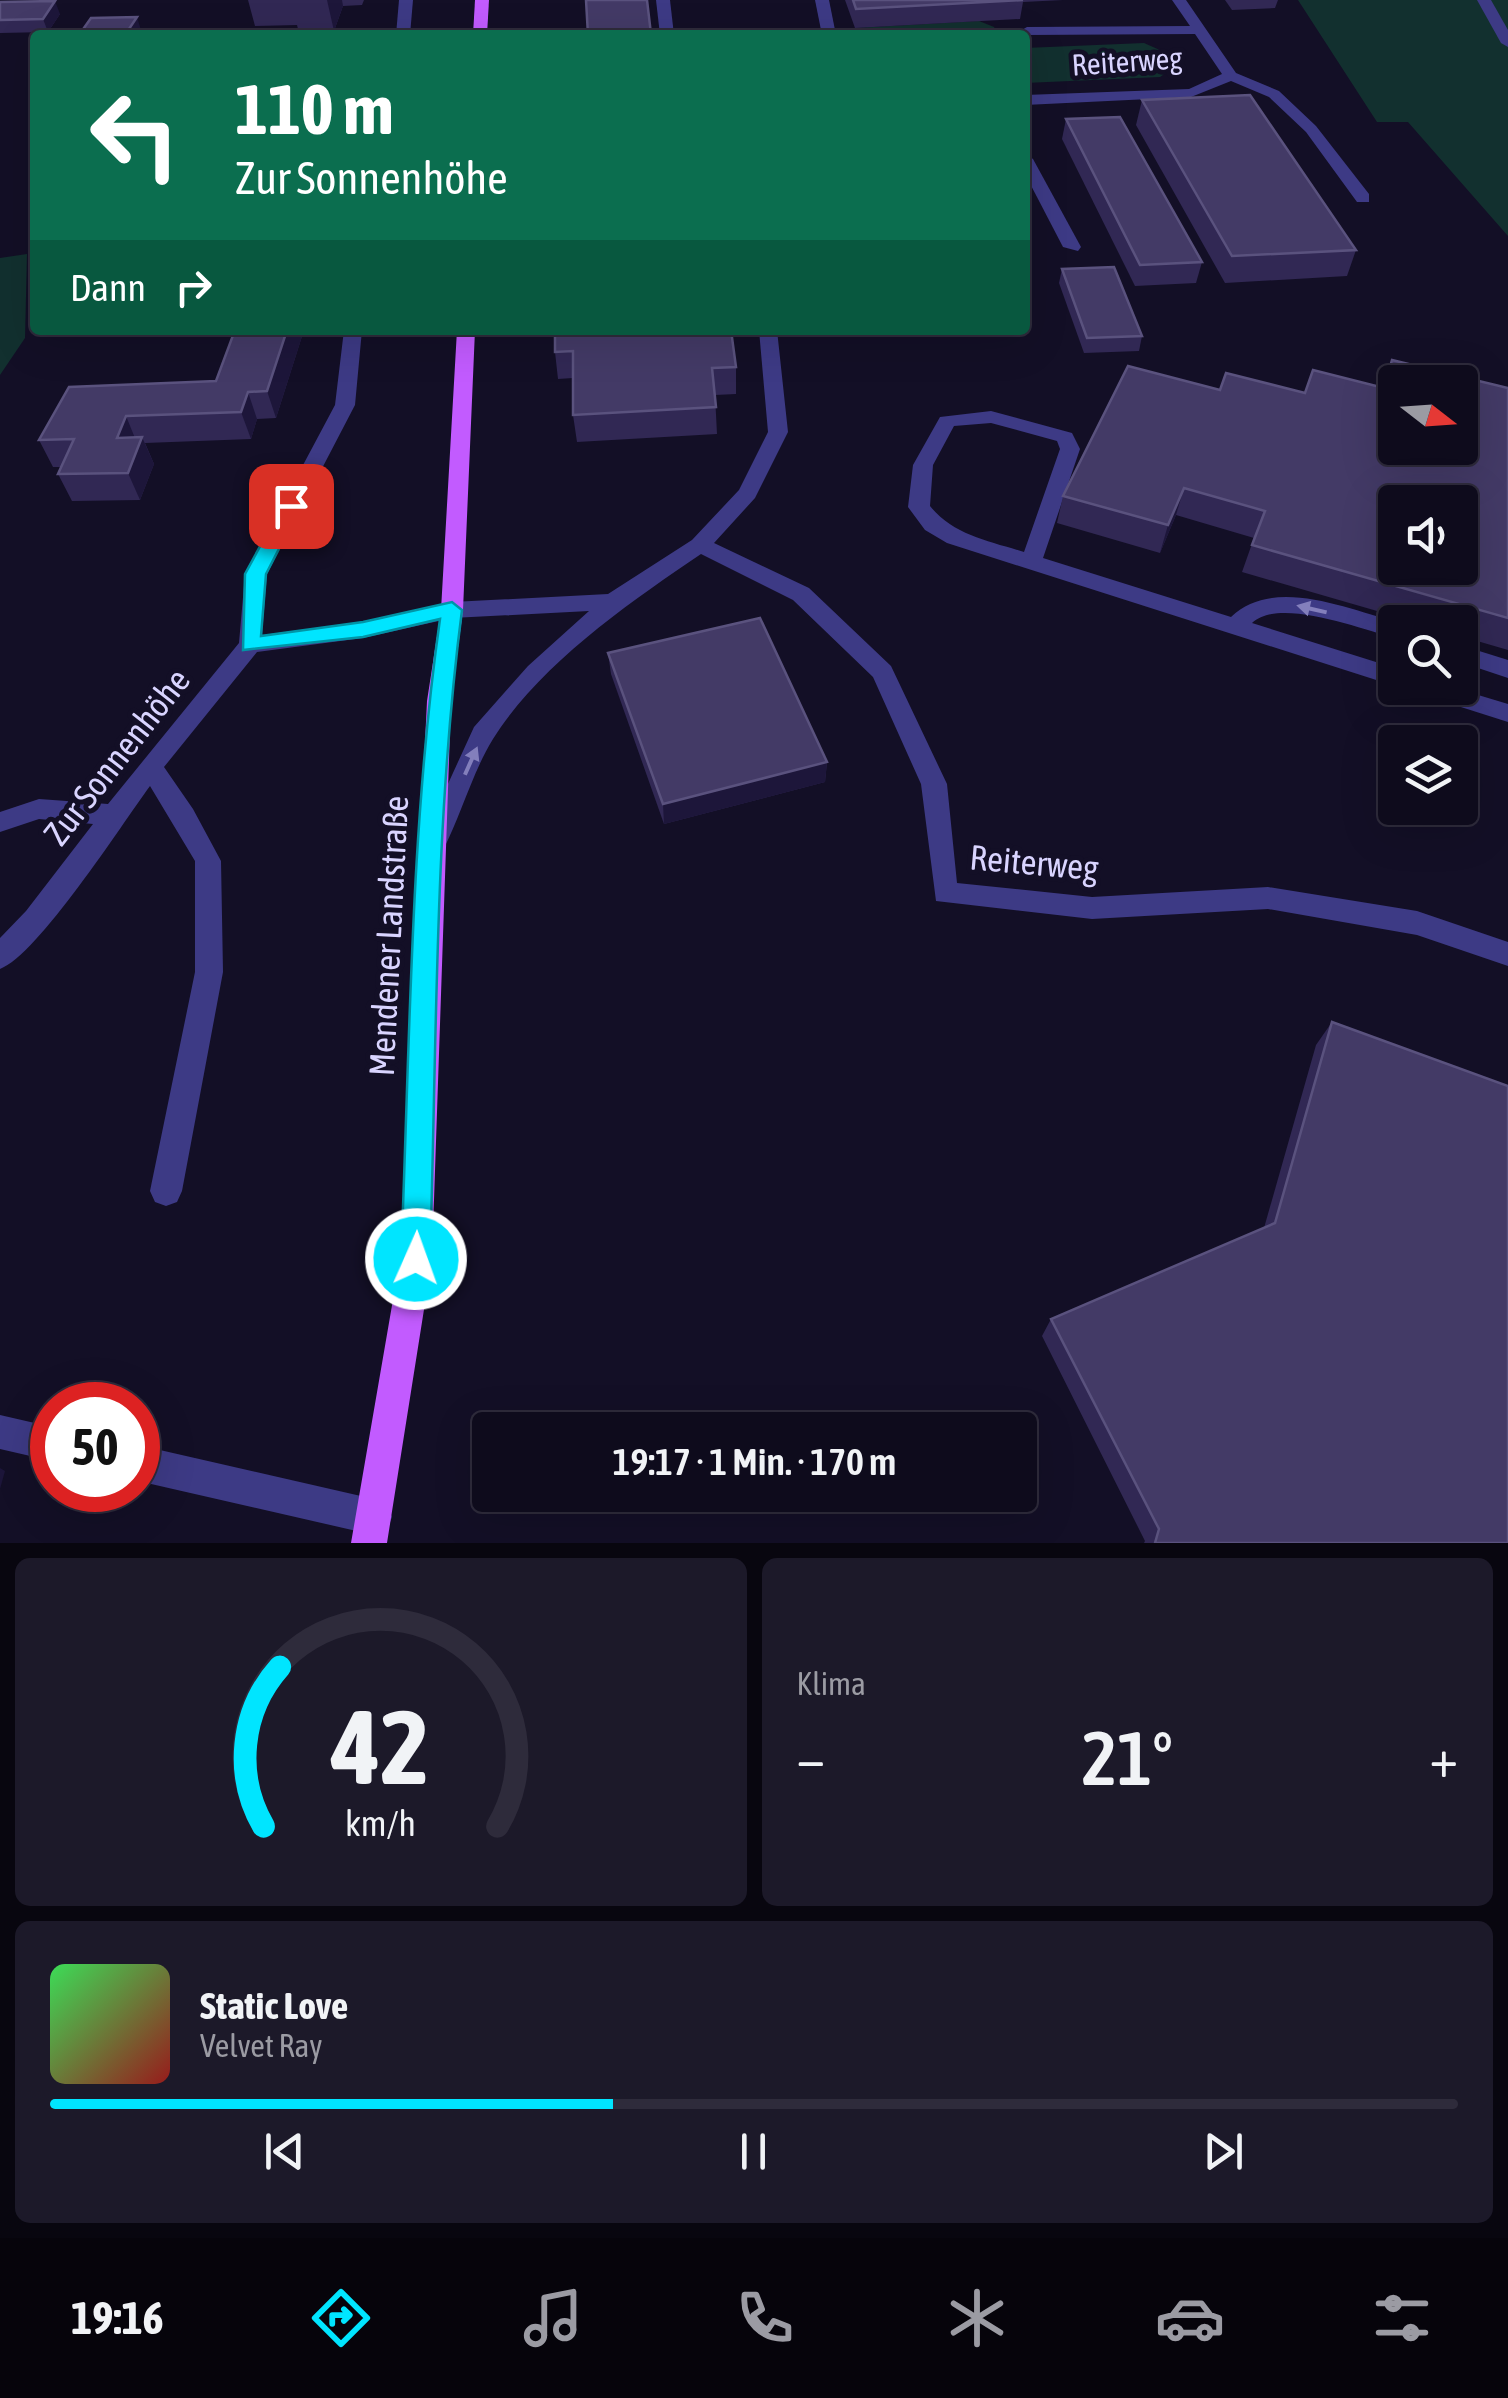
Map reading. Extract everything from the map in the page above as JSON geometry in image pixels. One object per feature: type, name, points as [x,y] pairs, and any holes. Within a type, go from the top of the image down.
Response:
[{"type":"main road","points":[[480,30],[482,0]]},
{"type":"main road","name":"Mendener Landstraße","points":[[372,1530],[416,1259],[431,850],[439,702],[452,610],[466,335]]},
{"type":"street","points":[[403,30],[406,0]]},
{"type":"street","points":[[663,0],[666,30]]},
{"type":"street","points":[[822,0],[828,30]]},
{"type":"street","name":"Reiterweg","points":[[1179,0],[1231,76],[1274,94],[1311,129],[1364,198]]},
{"type":"street","points":[[1484,0],[1508,43]]},
{"type":"street","name":"Reiterweg","points":[[1030,32],[1200,30]]},
{"type":"street","name":"Reiterweg","points":[[1030,100],[1191,93],[1231,76]]},
{"type":"street","points":[[1030,168],[1072,246]]},
{"type":"street","points":[[352,335],[345,405],[256,574],[250,645],[363,630],[452,610],[613,602]]},
{"type":"street","points":[[431,850],[483,734],[536,672],[613,602],[700,545],[748,492],[778,432],[768,335]]},
{"type":"street","points":[[1031,562],[1070,449],[1065,437],[991,418],[947,421],[922,465],[919,507],[933,525],[955,538],[1378,672]]},
{"type":"street","name":"Reiterweg","points":[[700,545],[801,594],[883,672],[934,784],[945,893],[1092,908],[1268,898],[1417,924],[1508,951]]},
{"type":"street","points":[[1235,626],[1254,608],[1293,604],[1378,626]]},
{"type":"street","name":"Zur Sonnenhöhe","points":[[0,957],[36,919],[150,767],[250,645]]},
{"type":"street","points":[[1478,658],[1508,669]]},
{"type":"street","points":[[1478,704],[1508,713]]},
{"type":"street","points":[[150,767],[184,816],[208,861],[209,972],[166,1191]]},
{"type":"street","points":[[0,822],[39,809],[114,815]]},
{"type":"street","points":[[0,1432],[30,1439]]},
{"type":"street","points":[[160,1469],[372,1530]]},
{"type":"green space","points":[[1298,0],[1508,0],[1508,236],[1408,122],[1377,122]]},
{"type":"green space","points":[[979,21],[996,30],[856,30]]},
{"type":"green space","points":[[1144,43],[1162,51],[1173,68],[1160,77],[1030,83],[1030,48]]},
{"type":"green space","points":[[27,254],[25,338],[0,375],[0,258]]},
{"type":"building","points":[[586,0],[647,0],[651,30],[588,30]]},
{"type":"building","points":[[853,0],[1023,0],[856,9]]},
{"type":"building","points":[[55,1],[43,19],[0,20],[0,2]]},
{"type":"building","points":[[137,17],[128,30],[83,30],[91,18]]},
{"type":"building","points":[[1250,95],[1356,250],[1232,256],[1142,100]]},
{"type":"building","points":[[1120,117],[1202,262],[1140,265],[1066,119]]},
{"type":"building","points":[[1114,267],[1142,336],[1087,338],[1062,269]]},
{"type":"building","points":[[233,335],[285,335],[267,391],[248,392],[241,412],[126,416],[117,438],[142,437],[128,473],[58,474],[74,439],[39,440],[69,387],[216,381]]},
{"type":"building","points":[[555,335],[732,335],[736,367],[712,368],[716,407],[573,415],[573,351],[555,352]]},
{"type":"building","points":[[1128,366],[1220,390],[1226,373],[1305,393],[1313,370],[1378,386],[1378,465],[1478,465],[1478,381],[1508,388],[1508,618],[1478,609],[1478,605],[1462,605],[1392,585],[1478,585],[1478,485],[1378,485],[1378,581],[1252,545],[1265,511],[1184,488],[1168,525],[1063,496]]},
{"type":"building","points":[[760,618],[827,762],[663,804],[608,653]]},
{"type":"building","points":[[1332,1022],[1508,1086],[1508,1543],[1155,1543],[1159,1529],[1051,1319],[1275,1223]]},
{"type":"route","points":[[291,506],[256,574],[250,645],[363,630],[452,610],[439,702],[416,1259]]}]
